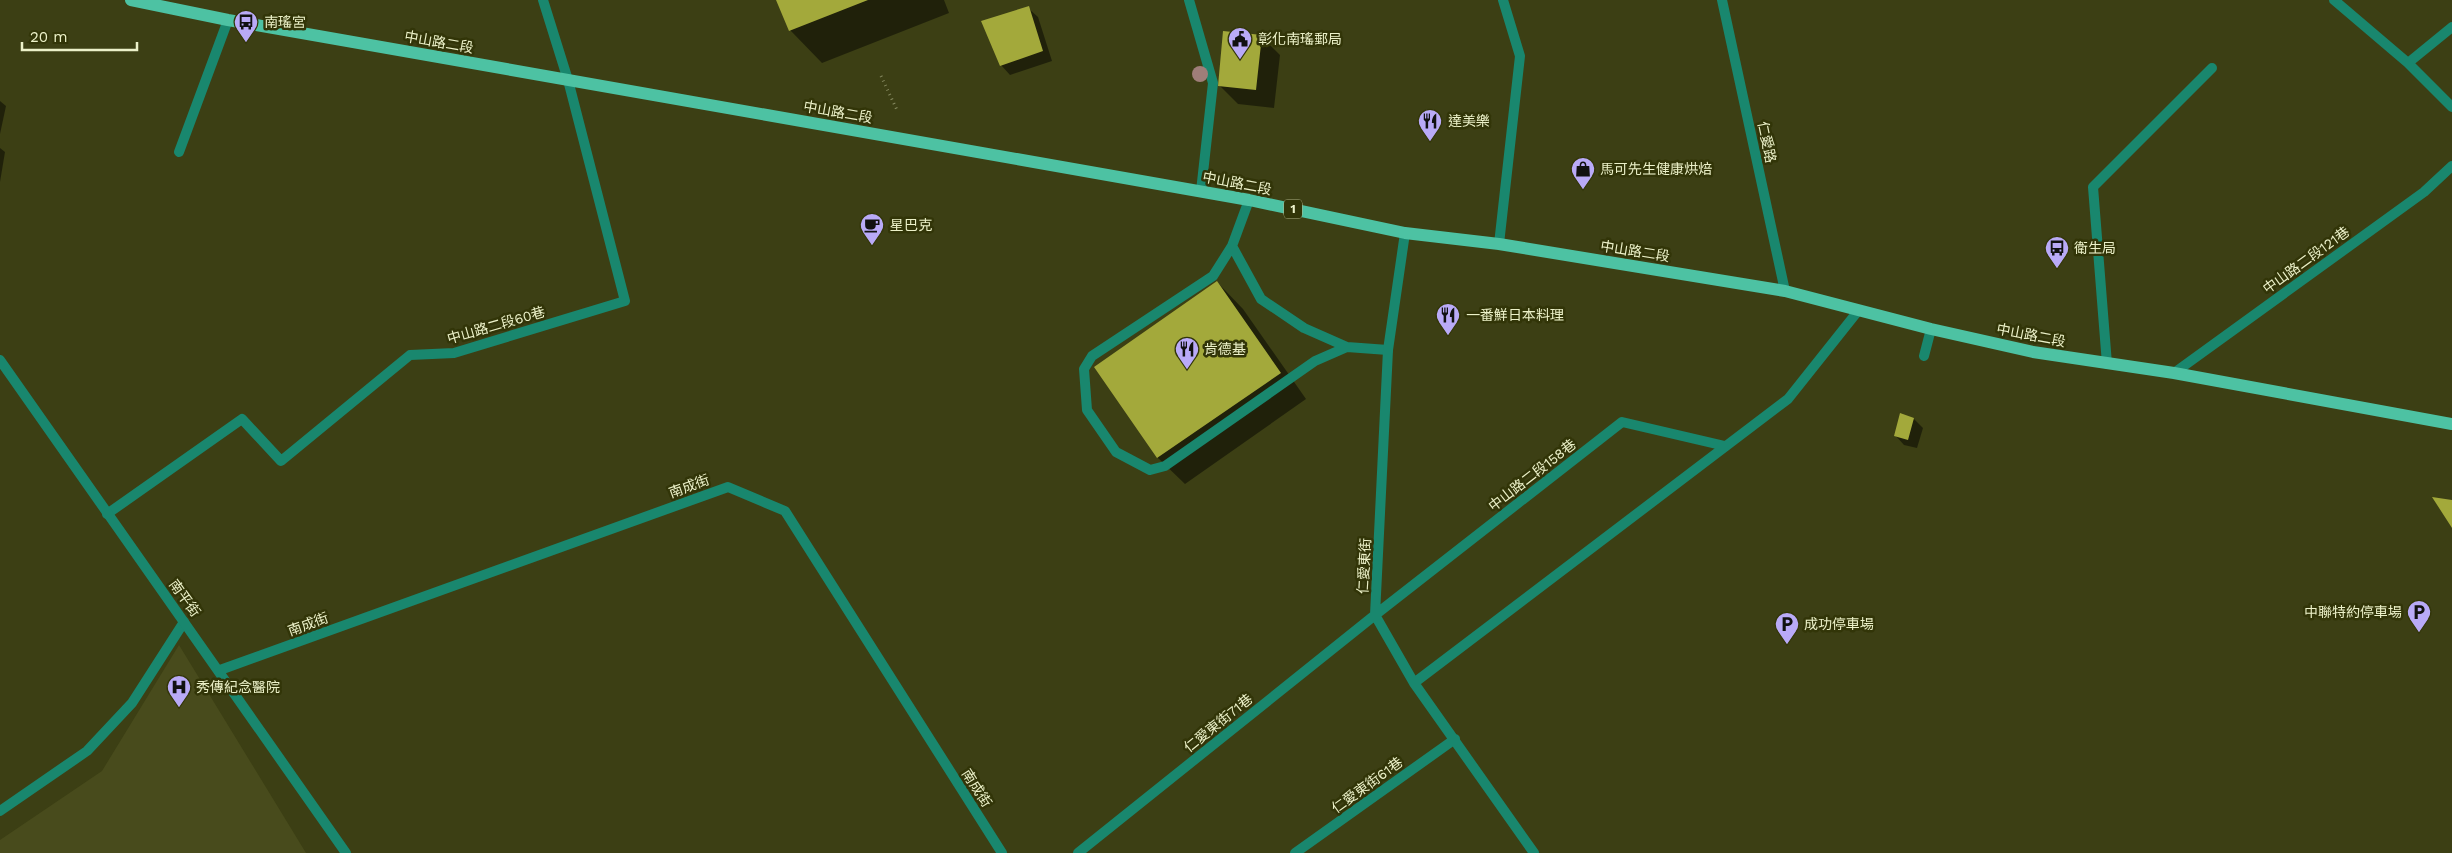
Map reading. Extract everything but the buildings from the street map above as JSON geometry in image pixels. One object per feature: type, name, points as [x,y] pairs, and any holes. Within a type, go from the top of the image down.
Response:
[{"type":"main road","name":"中山路二段","points":[[131,0],[228,20],[1202,191],[1405,233],[1499,244],[1785,291],[1931,330],[2033,352],[2174,374],[2452,424]]},
{"type":"street","points":[[543,0],[568,80]]},
{"type":"street","points":[[1190,0],[1213,83],[1202,191]]},
{"type":"street","points":[[1499,244],[1520,56],[1503,0]]},
{"type":"street","name":"仁愛路","points":[[1722,0],[1785,291]]},
{"type":"street","points":[[2334,0],[2408,63],[2452,107]]},
{"type":"street","points":[[179,152],[228,20]]},
{"type":"street","points":[[2408,63],[2452,27]]},
{"type":"street","points":[[2107,364],[2093,187],[2212,68]]},
{"type":"street","name":"中山路二段60巷","points":[[106,514],[242,419],[281,461],[410,355],[454,353],[625,302],[568,80]]},
{"type":"street","name":"中山路二段121巷","points":[[2174,374],[2424,192],[2452,166]]},
{"type":"street","points":[[1249,200],[1232,246],[1213,276],[1092,356],[1084,369],[1087,410],[1116,452],[1150,470],[1166,466],[1315,361],[1347,347]]},
{"type":"street","name":"仁愛東街","points":[[1375,615],[1388,350],[1405,233]]},
{"type":"street","points":[[1232,246],[1261,299],[1304,328],[1347,347],[1388,350]]},
{"type":"street","points":[[1414,683],[1788,398],[1858,311]]},
{"type":"street","points":[[1924,356],[1931,330]]},
{"type":"street","name":"南平街","points":[[0,360],[106,514],[220,670],[346,853]]},
{"type":"street","name":"中山路二段158巷","points":[[1375,615],[1622,422],[1725,446]]},
{"type":"street","name":"南成街","points":[[220,670],[728,487],[785,511],[1002,853]]},
{"type":"street","points":[[1375,615],[1414,683],[1455,738],[1534,853]]},
{"type":"street","name":"仁愛東街71巷","points":[[1078,853],[1375,615]]},
{"type":"street","points":[[0,811],[87,751],[132,703],[184,622]]},
{"type":"street","name":"仁愛東街61巷","points":[[1295,853],[1455,738]]},
{"type":"shaded area","name":"秀傳紀念醫院","points":[[179,645],[306,853],[0,853],[0,840],[102,771]]},
{"type":"place","name":"南瑤宮","points":[[246,43]]},
{"type":"place","name":"彰化南瑤郵局","points":[[1240,60]]},
{"type":"place","name":"達美樂","points":[[1430,142]]},
{"type":"place","name":"馬可先生健康烘焙","points":[[1583,190]]},
{"type":"place","name":"星巴克","points":[[872,246]]},
{"type":"place","name":"衛生局","points":[[2057,269]]},
{"type":"place","name":"一番鮮日本料理","points":[[1448,336]]},
{"type":"place","name":"肯德基","points":[[1187,370]]},
{"type":"place","name":"中聯特約停車場","points":[[2419,633]]},
{"type":"place","name":"成功停車場","points":[[1787,645]]},
{"type":"place","name":"秀傳紀念醫院","points":[[179,708]]}]
